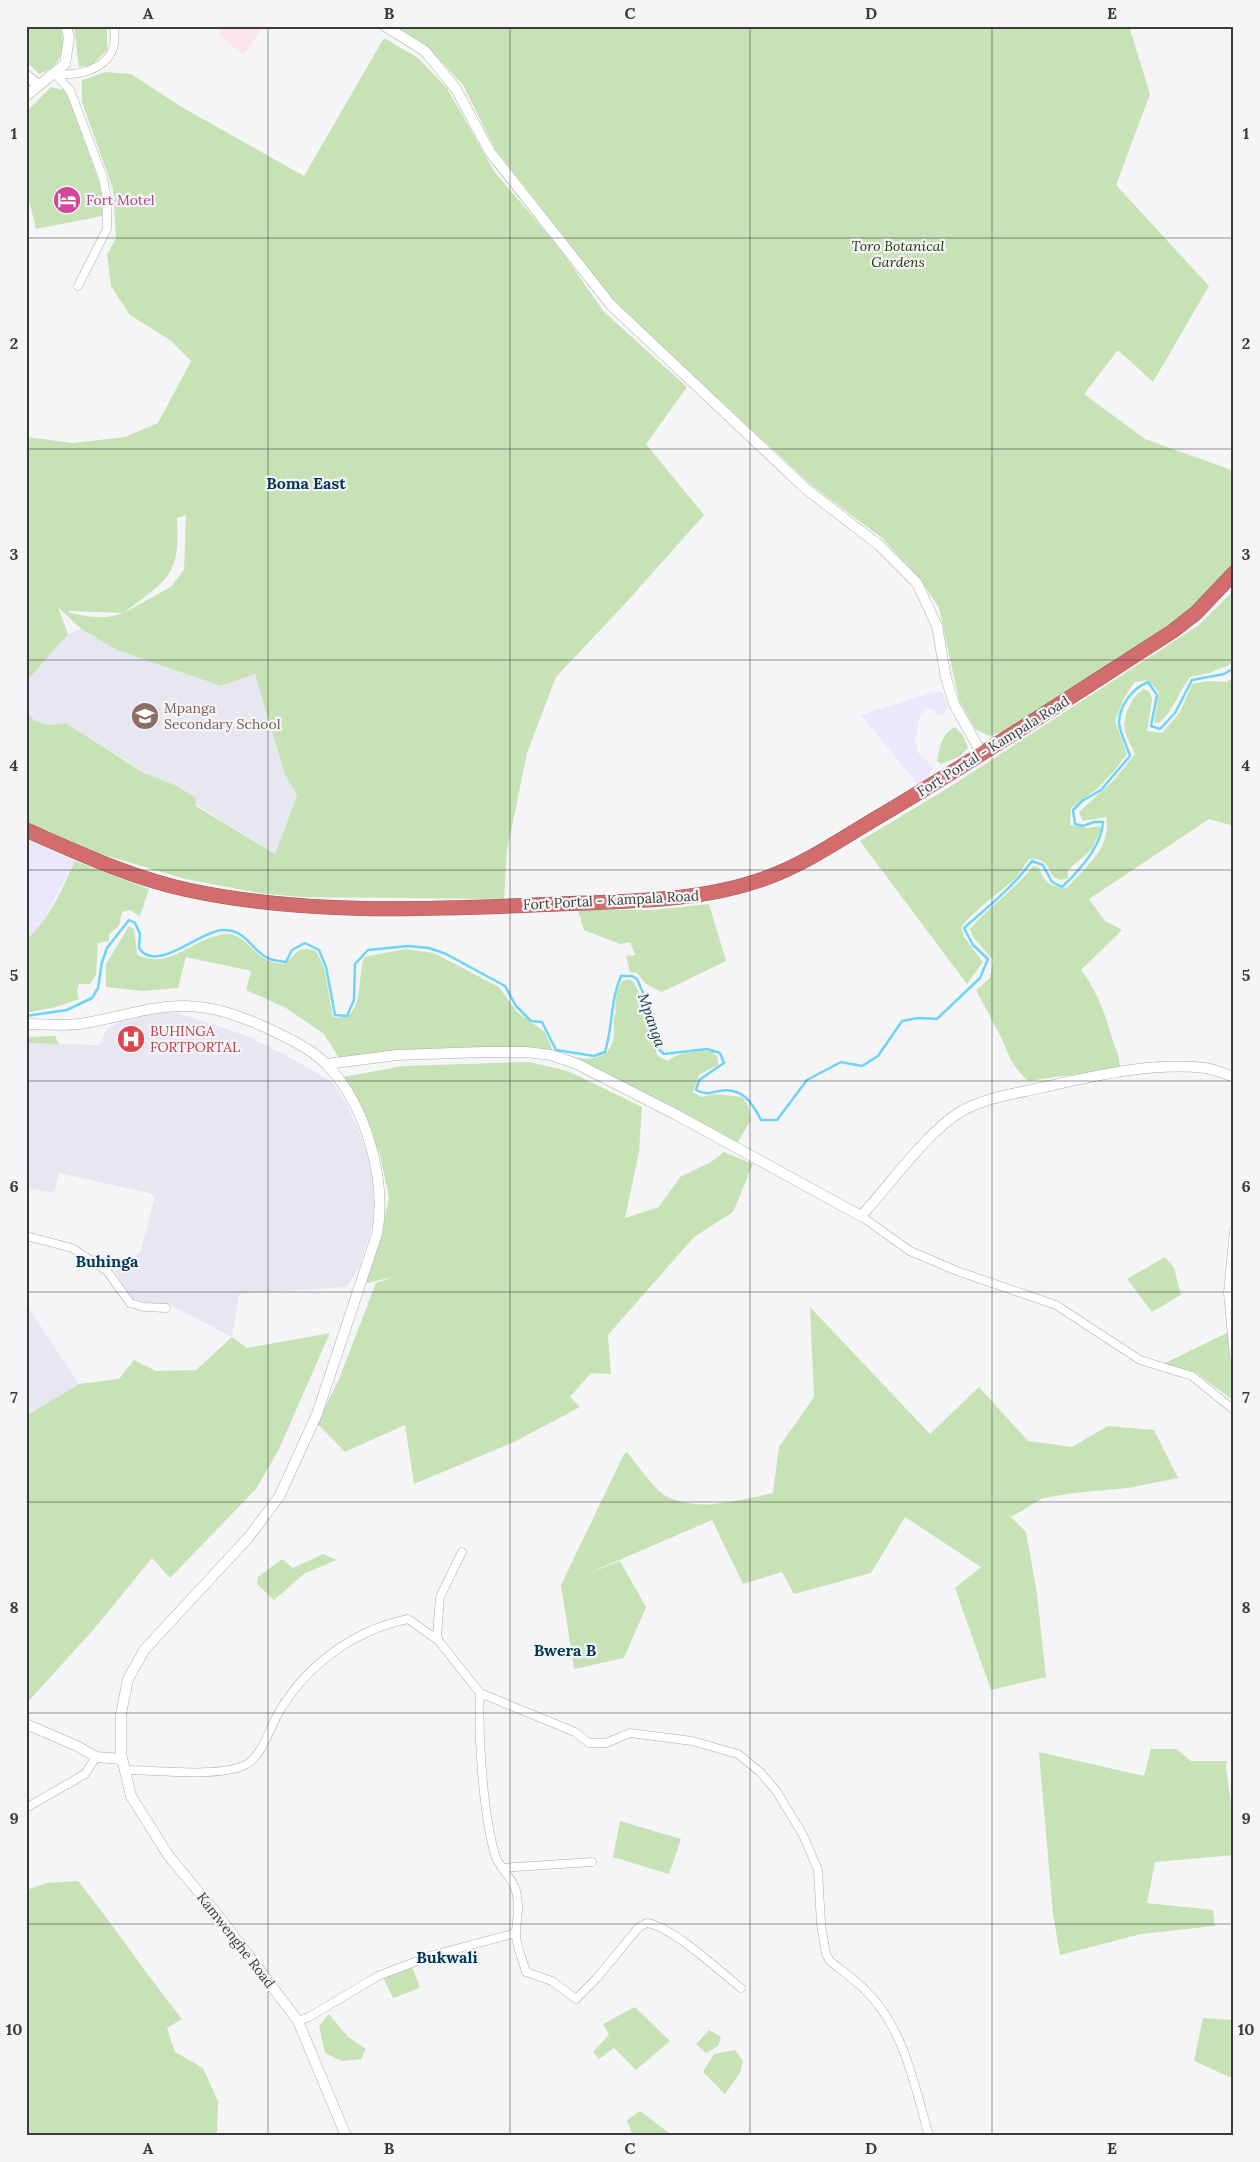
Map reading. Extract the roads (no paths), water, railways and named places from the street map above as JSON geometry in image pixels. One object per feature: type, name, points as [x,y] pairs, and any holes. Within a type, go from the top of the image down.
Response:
[{"type":"highway","name":"Fort Portal - Kampala Road","points":[[26,830],[112,867],[187,890],[285,905],[412,907],[658,899],[713,894],[768,877],[810,857],[982,754],[1173,631],[1203,606],[1234,574]]},
{"type":"main road","points":[[26,96],[65,64],[68,55],[69,37],[66,26]]},
{"type":"main road","points":[[386,26],[425,51],[456,89],[490,152],[611,306],[806,489],[879,545],[917,583],[938,626],[946,678],[954,704],[982,754]]},
{"type":"main road","points":[[26,74],[38,85]]},
{"type":"main road","name":"Kamwenghe Road","points":[[26,1024],[77,1024],[149,1009],[203,1008],[245,1018],[299,1043],[327,1064],[346,1086],[356,1106],[375,1161],[380,1215],[377,1234],[317,1414],[291,1473],[278,1497],[248,1538],[145,1649],[128,1679],[121,1714],[121,1754],[131,1796],[168,1855],[221,1919],[298,2021],[346,2136]]},
{"type":"main road","points":[[327,1064],[397,1055],[526,1052],[550,1056],[577,1064],[675,1114],[861,1216],[942,1126],[960,1112],[980,1104],[1000,1097],[1089,1077],[1136,1069],[1206,1068],[1234,1077]]},
{"type":"main road","points":[[26,1724],[77,1746],[96,1758],[121,1754]]},
{"type":"street","points":[[54,74],[73,75],[102,64],[112,52],[115,34],[113,26]]},
{"type":"street","points":[[54,74],[70,90],[103,178],[107,200],[107,229],[78,286]]},
{"type":"street","points":[[861,1216],[910,1251],[957,1271],[1056,1306],[1140,1360],[1192,1376],[1234,1410]]},
{"type":"street","points":[[1234,1230],[1231,1294],[1234,1356]]},
{"type":"street","points":[[26,1236],[72,1248],[107,1271],[130,1303],[144,1307],[166,1308]]},
{"type":"street","points":[[439,1641],[440,1597],[462,1552]]},
{"type":"street","points":[[124,1770],[218,1771],[235,1769],[248,1764],[267,1739],[279,1711],[306,1677],[325,1658],[356,1637],[379,1626],[408,1619],[439,1641],[480,1692],[575,1732],[589,1743],[606,1743],[630,1733],[692,1741],[738,1754],[760,1772],[776,1792],[803,1835],[818,1870],[821,1924],[826,1954],[830,1960],[866,1990],[886,2016],[909,2061],[929,2136]]},
{"type":"street","points":[[480,1692],[479,1713],[484,1790],[495,1856],[516,1889],[520,1914],[516,1933],[526,1972],[552,1981],[576,1999],[596,1979],[639,1928],[646,1923],[656,1924],[670,1932],[741,1988]]},
{"type":"street","points":[[26,1808],[85,1774],[96,1758]]},
{"type":"street","points":[[502,1868],[592,1862]]},
{"type":"street","points":[[298,2021],[378,1976],[433,1956],[516,1933]]},
{"type":"waterway","name":"Mpanga","points":[[26,1016],[67,1010],[92,998],[98,988],[102,962],[107,948],[129,920],[135,923],[140,934],[139,948],[146,955],[166,954],[178,950],[212,932],[222,930],[238,933],[263,955],[276,961],[286,962],[292,950],[305,943],[319,950],[326,967],[335,1015],[347,1016],[354,1000],[355,964],[368,950],[408,946],[429,948],[446,954],[505,986],[516,1006],[531,1021],[542,1022],[556,1050],[594,1056],[605,1052],[615,995],[621,976],[632,976],[637,979],[654,1018],[658,1048],[664,1054],[707,1049],[720,1053],[724,1063],[699,1080],[696,1090],[705,1093],[734,1091],[750,1102],[761,1120],[777,1120],[807,1080],[841,1062],[862,1066],[878,1056],[902,1021],[918,1018],[937,1019],[980,978],[988,959],[973,945],[964,928],[1008,888],[1032,861],[1043,865],[1052,882],[1062,887],[1082,865],[1099,840],[1103,822],[1094,822],[1083,826],[1075,824],[1073,810],[1082,801],[1101,790],[1130,756],[1119,722],[1125,703],[1137,688],[1148,682],[1157,695],[1151,726],[1160,729],[1175,713],[1192,680],[1224,674],[1234,668]]},
{"type":"place","name":"Fort Motel","points":[[67,200]]},
{"type":"place","name":"Mpanga Secondary School","points":[[145,716]]},
{"type":"place","name":"BUHINGA FORTPORTAL","points":[[131,1039]]},
{"type":"district","name":"Boma East","points":[[306,483]]},
{"type":"district","name":"Buhinga","points":[[107,1261]]},
{"type":"district","name":"Bwera B","points":[[565,1650]]},
{"type":"district","name":"Bukwali","points":[[447,1957]]},
{"type":"park label","name":"Toro Botanical Gardens","points":[[898,254]]}]
